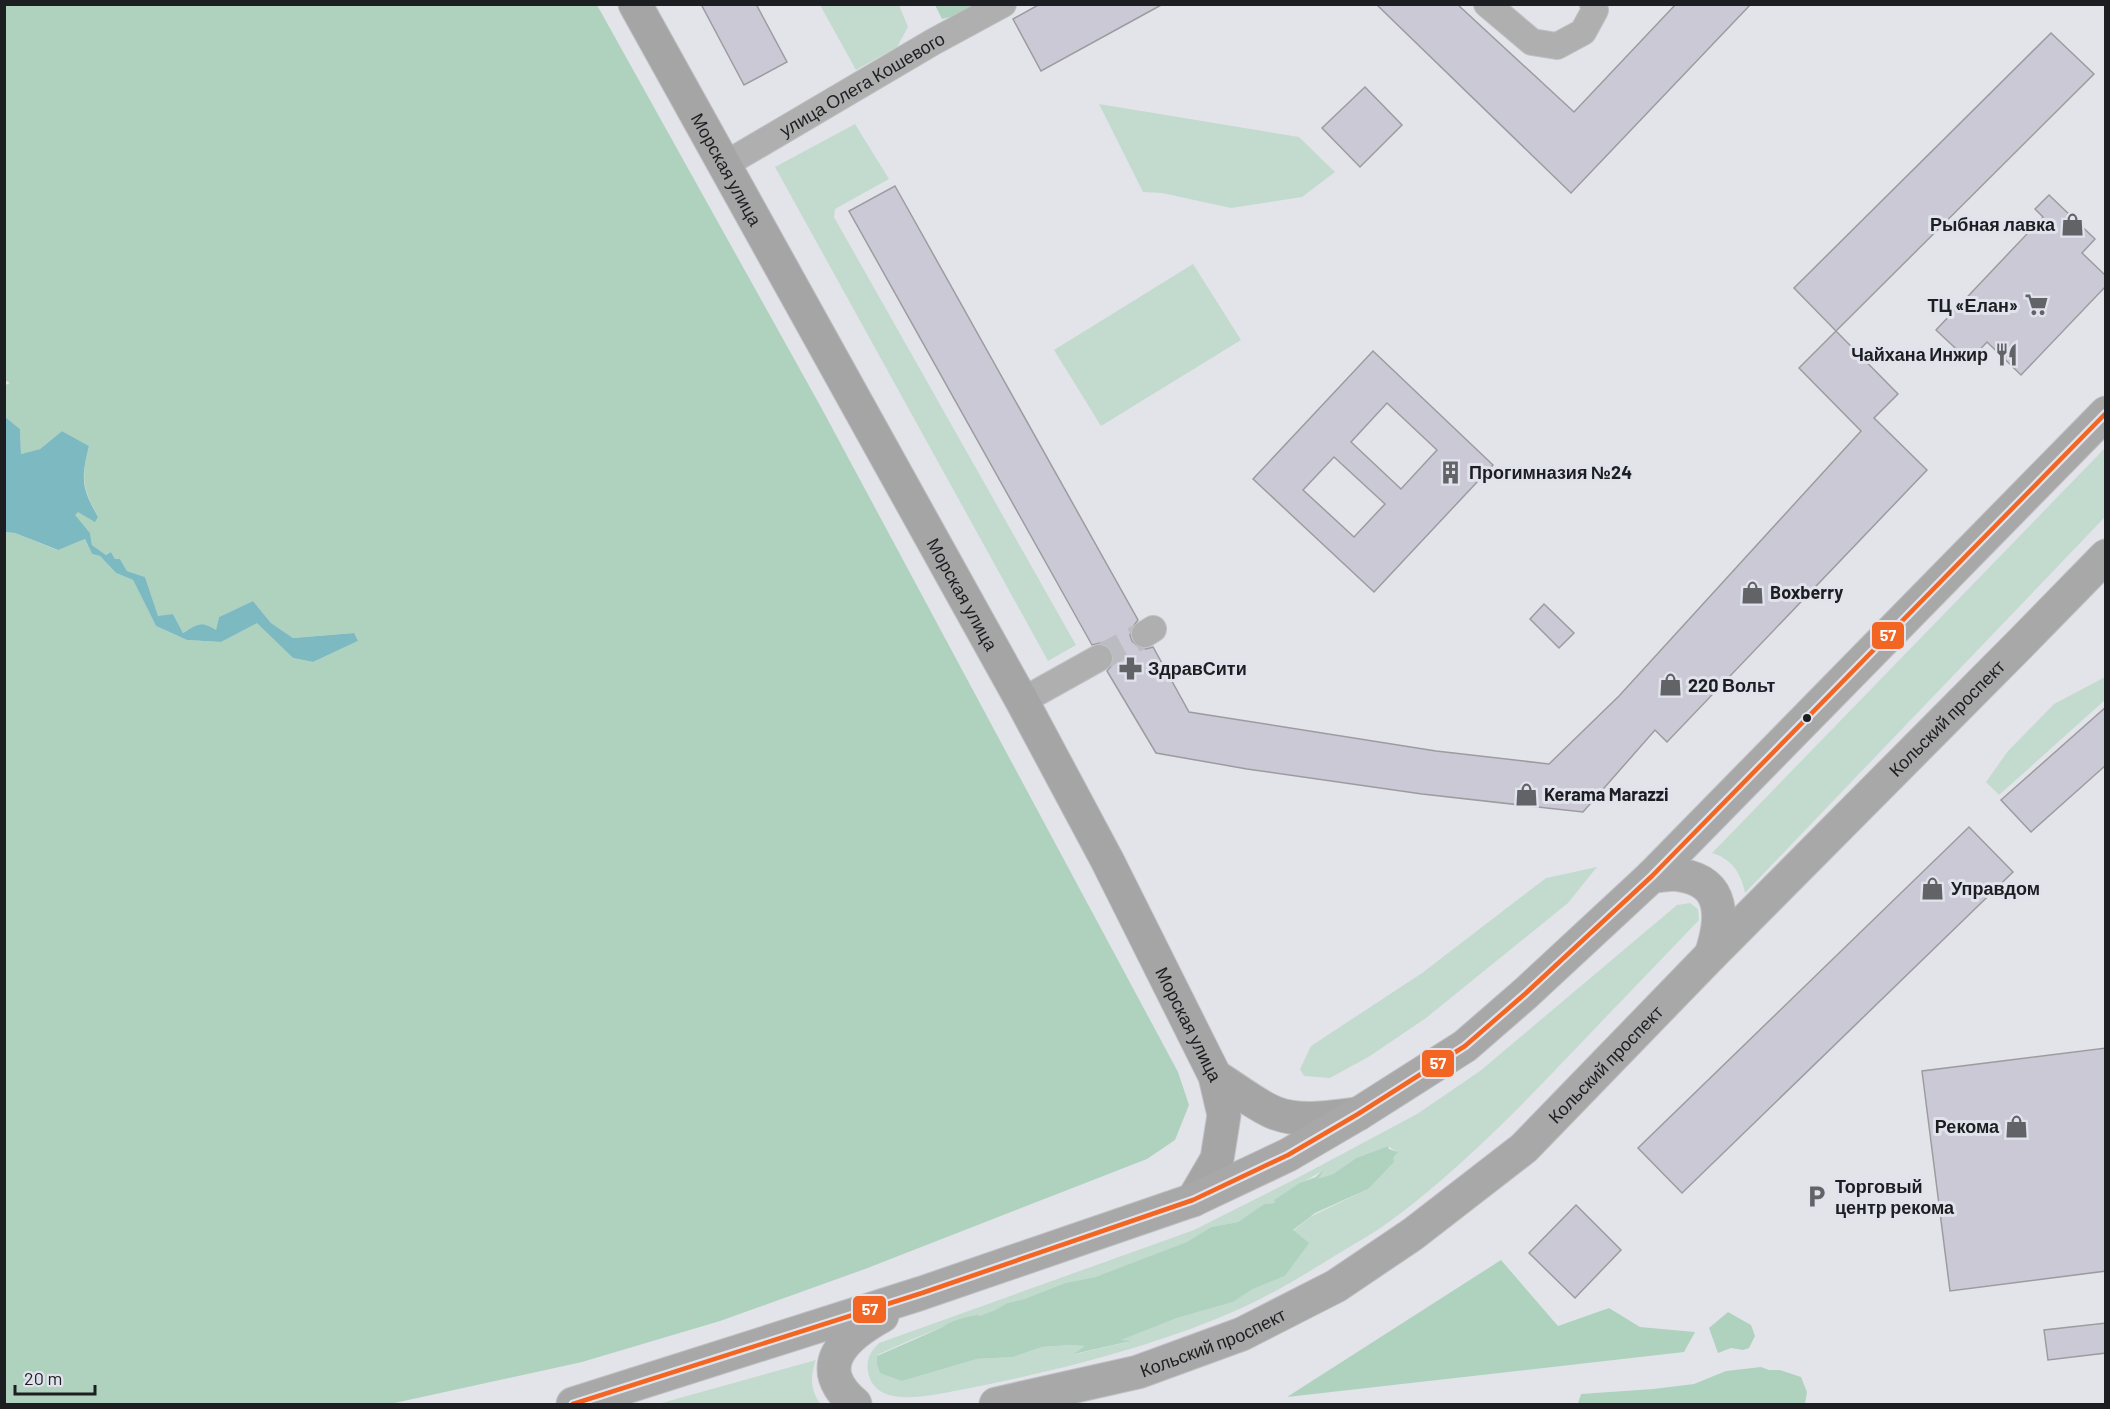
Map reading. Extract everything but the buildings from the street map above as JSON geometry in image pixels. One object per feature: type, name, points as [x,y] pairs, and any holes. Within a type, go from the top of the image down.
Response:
[{"type":"main road","points":[[573,1404],[922,1293],[1193,1200],[1288,1155],[1359,1114],[1465,1046],[1526,993],[1652,876],[2106,413]]},
{"type":"main road","name":"Кольский проспект","points":[[996,1404],[1138,1372],[1242,1334],[1336,1286],[1413,1234],[1524,1148],[1711,954],[2106,556]]},
{"type":"main road","points":[[1652,876],[1678,874],[1701,880],[1715,897],[1720,912],[1719,931],[1711,954]]},
{"type":"main road","points":[[855,1404],[842,1393],[836,1381],[834,1364],[843,1343],[860,1328],[922,1293]]},
{"type":"street","name":"Морская улица","points":[[635,4],[1022,701],[1107,860],[1215,1077],[1224,1115],[1217,1159],[1193,1200]]},
{"type":"street","name":"улица Олега Кошевого","points":[[724,165],[933,42],[1003,4]]},
{"type":"street","points":[[1487,4],[1532,42],[1557,46],[1583,32],[1595,10],[1593,4]]},
{"type":"street","points":[[1022,701],[1100,658]]},
{"type":"street","points":[[1215,1077],[1275,1113],[1302,1119],[1359,1114]]},
{"type":"green space","points":[[5,5],[597,5],[822,409],[1178,1072],[1189,1105],[1175,1140],[1147,1159],[865,1269],[720,1321],[582,1362],[390,1404],[5,1404],[4,532],[15,533],[57,550],[85,539],[92,554],[100,556],[116,573],[133,580],[156,626],[187,640],[221,642],[257,622],[293,658],[313,662],[358,641],[353,633],[293,638],[271,623],[253,601],[219,617],[216,631],[207,625],[200,624],[183,633],[173,614],[158,617],[145,577],[127,571],[120,559],[115,559],[111,552],[106,555],[92,545],[90,533],[74,515],[78,511],[95,521],[98,517],[84,483],[89,446],[62,431],[40,449],[21,454],[20,429],[4,416],[5,385],[10,383],[4,380]]},
{"type":"green space","points":[[820,5],[899,5],[908,27],[897,47],[856,70]]},
{"type":"green space","points":[[935,5],[970,5],[968,12],[942,19]]},
{"type":"green space","points":[[1099,104],[1299,137],[1335,172],[1302,197],[1231,208],[1162,193],[1143,192]]},
{"type":"green space","points":[[855,124],[889,179],[835,209],[834,217],[1076,645],[1048,661],[775,167]]},
{"type":"green space","points":[[1193,264],[1241,340],[1101,426],[1054,350]]},
{"type":"green space","points":[[2105,448],[2105,517],[1745,893],[1738,873],[1730,863],[1712,853]]},
{"type":"green space","points":[[2105,677],[2105,700],[1999,795],[1986,782],[2008,751],[2054,704]]},
{"type":"green space","points":[[1597,867],[1568,903],[1426,1018],[1370,1056],[1330,1078],[1304,1076],[1300,1069],[1311,1046],[1422,973],[1546,878]]},
{"type":"green space","points":[[1690,903],[1698,909],[1699,920],[1514,1112],[1416,1202],[1377,1230],[1311,1271],[1264,1297],[1216,1319],[1154,1342],[1058,1369],[948,1392],[908,1397],[884,1393],[875,1386],[869,1376],[870,1354],[879,1343],[1194,1230],[1417,1114],[1480,1071],[1677,905]],"holes":[[[1388,1146],[1397,1152],[1368,1189],[1310,1217],[1293,1231],[1308,1243],[1285,1276],[1253,1289],[1233,1302],[1177,1318],[1120,1340],[1128,1342],[1076,1354],[1086,1346],[1042,1347],[1013,1357],[977,1359],[902,1381],[877,1355],[977,1314],[979,1316],[995,1310],[1007,1303],[1065,1283],[1095,1277],[1188,1242],[1211,1227],[1238,1222],[1264,1204],[1275,1203],[1274,1200],[1320,1172],[1316,1177],[1317,1180],[1333,1174],[1356,1158]]]},
{"type":"green space","points":[[1388,1146],[1389,1149],[1398,1152],[1393,1158],[1394,1162],[1368,1189],[1315,1213],[1293,1230],[1309,1243],[1285,1276],[1253,1289],[1233,1302],[1177,1318],[1121,1340],[1131,1341],[1074,1354],[1085,1346],[1042,1347],[1013,1357],[977,1359],[902,1381],[880,1373],[877,1356],[951,1322],[978,1314],[979,1316],[1007,1303],[1065,1283],[1095,1277],[1187,1242],[1211,1227],[1238,1222],[1264,1204],[1275,1203],[1274,1200],[1300,1183],[1316,1177],[1324,1170],[1318,1179],[1333,1174],[1356,1158]]},
{"type":"green space","points":[[1501,1260],[1558,1326],[1609,1308],[1640,1327],[1695,1332],[1684,1352],[1287,1397]]},
{"type":"green space","points":[[1728,1312],[1751,1325],[1755,1336],[1749,1348],[1743,1350],[1731,1348],[1718,1353],[1709,1328]]},
{"type":"green space","points":[[816,1360],[812,1383],[821,1404],[658,1404]]},
{"type":"green space","points":[[1761,1367],[1801,1377],[1807,1392],[1805,1404],[1574,1404],[1578,1403],[1581,1394],[1694,1384],[1726,1371]]},
{"type":"water","points":[[4,416],[20,429],[21,454],[40,449],[62,431],[89,446],[84,483],[88,498],[98,517],[95,522],[78,512],[75,515],[90,533],[92,545],[106,555],[111,552],[115,559],[120,559],[127,571],[145,577],[158,616],[173,614],[183,633],[199,624],[216,630],[219,617],[253,601],[271,623],[293,638],[354,633],[358,641],[313,662],[293,658],[257,623],[221,642],[187,640],[156,626],[133,580],[116,573],[100,556],[92,554],[85,539],[58,550],[15,533],[5,532]]},
{"type":"tunnel","points":[[1099,658],[1145,634]]},
{"type":"transit line","name":"57","points":[[573,1404],[922,1293],[1193,1200],[1288,1155],[1465,1046],[1526,993],[1652,876],[2106,413]]},
{"type":"place","name":"Рыбная лавка","points":[[2073,224]]},
{"type":"place","name":"ТЦ «Елан»","points":[[2036,305]]},
{"type":"place","name":"Чайхана Инжир","points":[[2006,354]]},
{"type":"place","name":"Прогимназия №24","points":[[1451,472]]},
{"type":"place","name":"Boxberry","points":[[1752,592]]},
{"type":"place","name":"ЗдравСити","points":[[1130,668]]},
{"type":"place","name":"220 Вольт","points":[[1670,685]]},
{"type":"place","name":"Kerama Marazzi","points":[[1526,794]]},
{"type":"place","name":"Управдом","points":[[1933,888]]},
{"type":"place","name":"Рекома","points":[[2017,1126]]},
{"type":"place","name":"Торговый центр рекома","points":[[1817,1196]]}]
